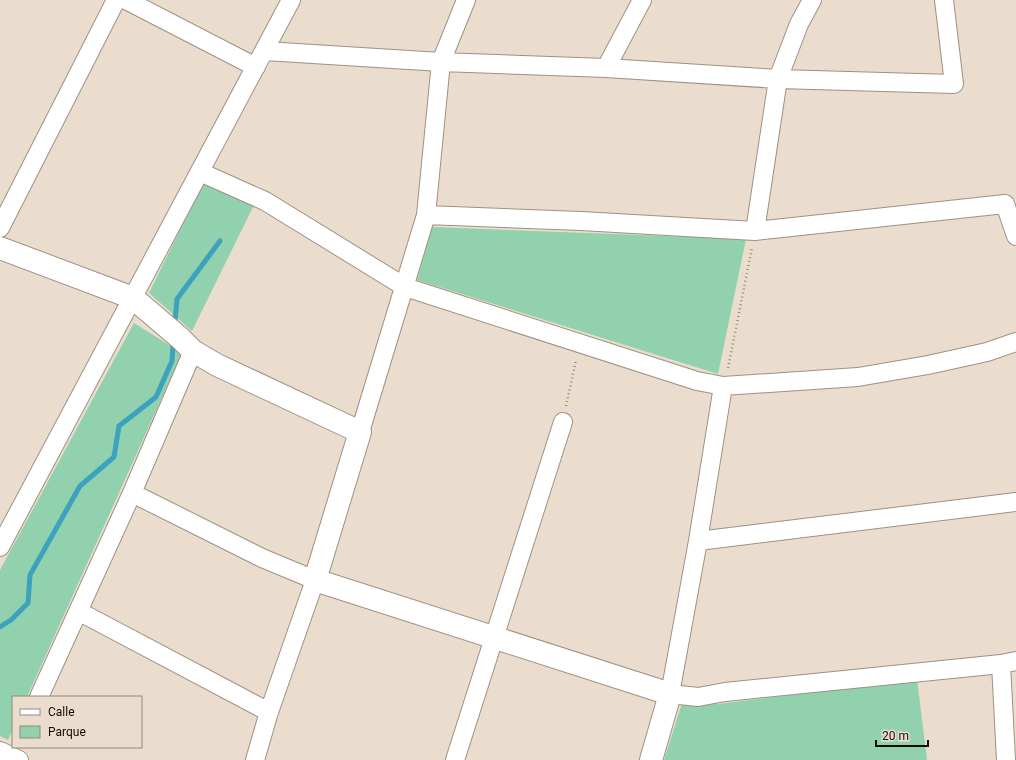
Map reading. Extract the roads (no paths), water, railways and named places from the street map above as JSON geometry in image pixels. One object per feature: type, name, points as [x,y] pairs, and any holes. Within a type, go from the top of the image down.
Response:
[{"type":"street","points":[[0,228],[116,0]]},
{"type":"street","points":[[126,0],[256,66]]},
{"type":"street","points":[[0,547],[292,0]]},
{"type":"street","points":[[255,760],[269,712],[315,580],[426,215],[441,62],[466,0]]},
{"type":"street","points":[[606,68],[642,0]]},
{"type":"street","points":[[755,230],[778,79],[799,24],[812,0]]},
{"type":"street","points":[[264,51],[441,62],[606,68],[778,79],[954,84],[941,1]]},
{"type":"street","points":[[200,172],[265,201],[405,287],[683,377],[723,386],[858,376],[928,365],[987,352],[1016,342]]},
{"type":"street","points":[[426,215],[755,230],[1005,204],[1016,236]]},
{"type":"street","points":[[0,248],[133,298],[193,351],[217,365],[360,432]]},
{"type":"street","points":[[39,696],[132,493],[193,351]]},
{"type":"street","points":[[651,760],[670,694],[698,541],[723,386]]},
{"type":"street","points":[[455,760],[563,422]]},
{"type":"street","points":[[132,493],[262,558],[315,580],[670,694],[698,696],[1009,662],[1006,760]]},
{"type":"street","points":[[698,541],[1016,502]]},
{"type":"street","points":[[78,611],[269,712]]},
{"type":"waterway","points":[[175,321],[177,299],[220,241]]},
{"type":"waterway","points":[[0,627],[11,620],[28,603],[30,575],[80,486],[114,457],[119,426],[156,397],[172,361],[173,344]]}]
